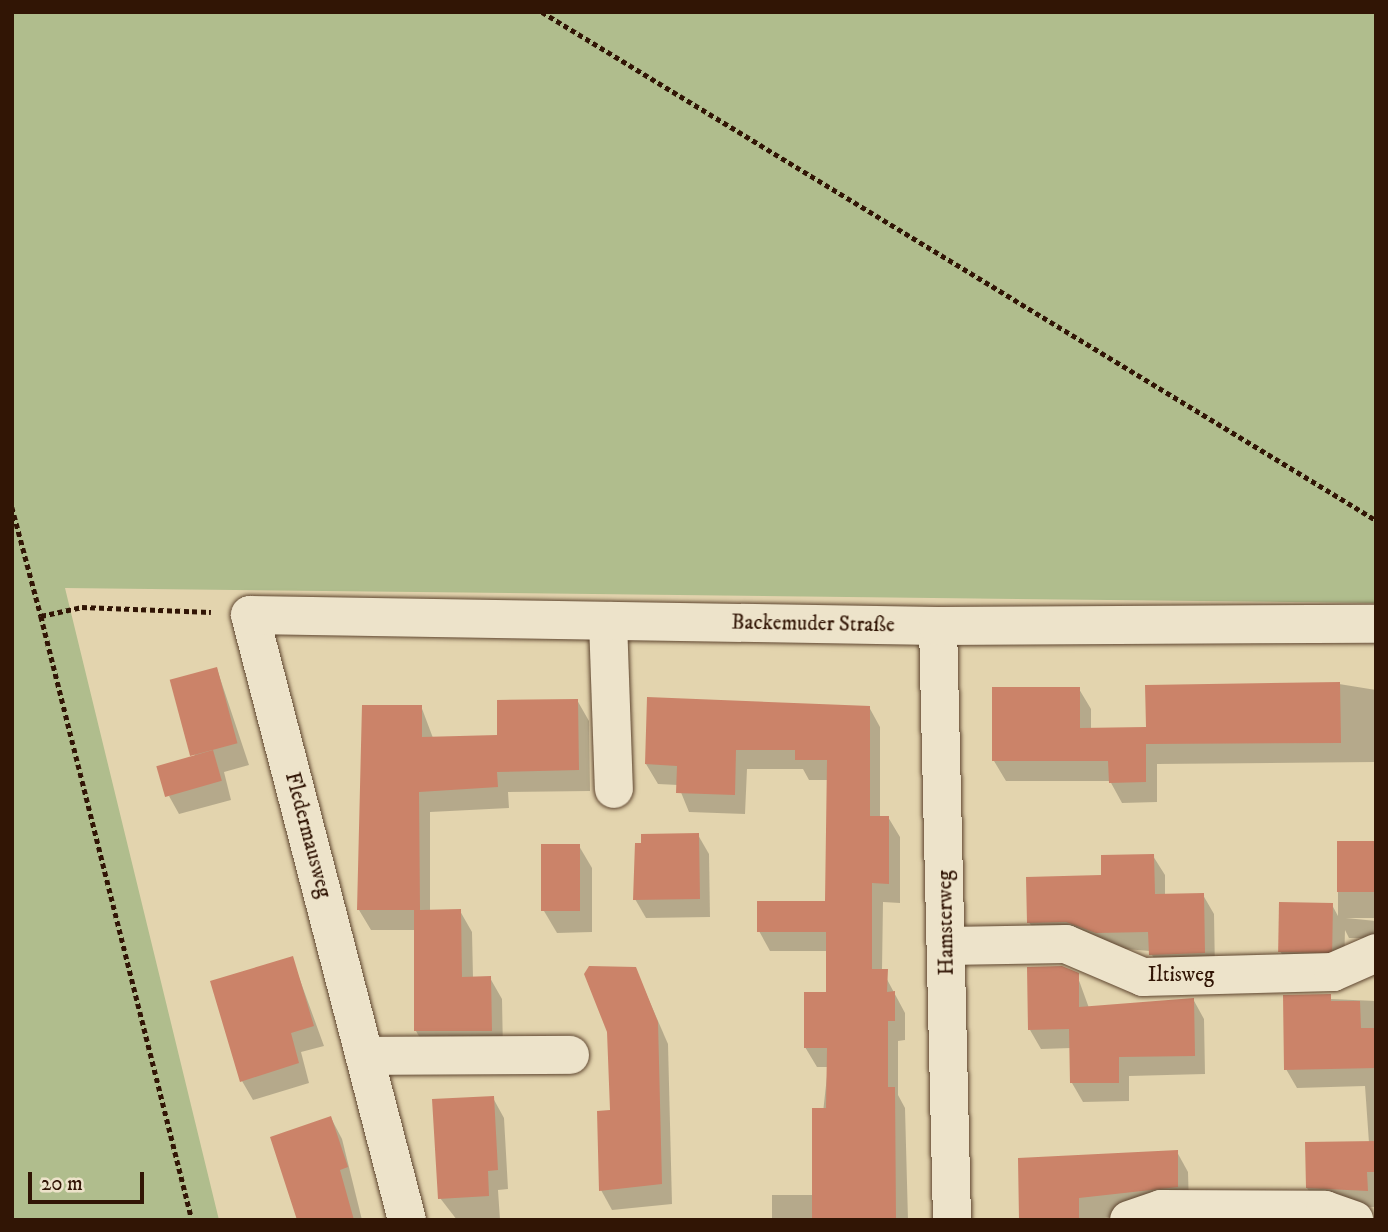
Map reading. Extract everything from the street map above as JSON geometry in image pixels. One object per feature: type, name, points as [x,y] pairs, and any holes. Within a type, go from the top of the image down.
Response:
[{"type":"street","name":"Backemuder Straße","points":[[250,615],[938,626],[1376,624]]},
{"type":"street","name":"Fledermausweg","points":[[250,615],[407,1220]]},
{"type":"street","points":[[608,621],[614,789]]},
{"type":"street","name":"Hamsterweg","points":[[938,626],[952,1220]]},
{"type":"street","name":"Iltisweg","points":[[947,946],[1066,944],[1143,977],[1318,974],[1376,953]]},
{"type":"street","points":[[365,1056],[570,1055]]},
{"type":"street","points":[[1129,1220],[1161,1209],[1325,1210],[1354,1220]]},
{"type":"path","points":[[542,12],[1376,520]]},
{"type":"path","points":[[12,507],[192,1220]]},
{"type":"path","points":[[41,616],[82,607],[250,615]]},
{"type":"green space","points":[[12,12],[1376,12],[1376,603],[65,588],[219,1220],[12,1220]]},
{"type":"building","points":[[217,667],[237,743],[190,756],[170,680]]},
{"type":"building","points":[[1340,682],[1341,743],[1146,744],[1146,782],[1109,783],[1108,761],[992,761],[992,687],[1080,687],[1080,728],[1146,727],[1145,685]]},
{"type":"building","points":[[647,697],[870,706],[870,816],[889,816],[889,884],[872,883],[872,969],[888,969],[887,992],[895,991],[895,1021],[888,1021],[888,1087],[895,1087],[896,1220],[812,1220],[812,1108],[826,1108],[827,1048],[804,1048],[804,992],[826,992],[826,932],[757,932],[757,901],[825,901],[827,760],[795,760],[795,750],[736,750],[735,795],[676,793],[677,766],[645,764]]},
{"type":"building","points":[[578,699],[579,770],[497,772],[498,787],[419,792],[420,910],[461,909],[462,977],[491,976],[492,1031],[414,1031],[414,910],[357,910],[362,705],[422,705],[422,737],[497,735],[497,700]]},
{"type":"building","points":[[213,750],[222,781],[165,797],[156,766]]},
{"type":"building","points":[[699,833],[700,899],[633,900],[635,843],[641,843],[641,834]]},
{"type":"building","points":[[1337,841],[1376,841],[1376,892],[1337,892]]},
{"type":"building","points":[[541,844],[580,844],[580,911],[541,911]]},
{"type":"building","points":[[1154,854],[1155,894],[1204,893],[1205,953],[1149,955],[1148,932],[1096,933],[1066,922],[1027,923],[1026,877],[1101,875],[1101,855]]},
{"type":"building","points":[[1279,902],[1333,903],[1332,953],[1278,952]]},
{"type":"building","points":[[293,956],[314,1026],[291,1033],[299,1063],[240,1082],[210,981]]},
{"type":"building","points":[[589,966],[636,967],[658,1022],[662,1184],[599,1191],[597,1111],[610,1110],[607,1032],[584,974]]},
{"type":"building","points":[[1062,966],[1079,973],[1079,1007],[1194,998],[1195,1056],[1119,1057],[1119,1083],[1070,1083],[1069,1029],[1028,1030],[1027,967]]},
{"type":"building","points":[[1331,994],[1331,1001],[1360,1001],[1361,1028],[1376,1028],[1376,1068],[1284,1070],[1283,995]]},
{"type":"building","points":[[494,1096],[498,1170],[488,1171],[489,1196],[438,1199],[432,1099]]},
{"type":"building","points":[[331,1116],[348,1167],[340,1170],[354,1220],[297,1220],[270,1137]]},
{"type":"building","points":[[1376,1141],[1376,1172],[1367,1172],[1368,1191],[1306,1188],[1305,1142]]},
{"type":"building","points":[[1178,1150],[1178,1187],[1079,1198],[1079,1220],[1019,1220],[1018,1158]]}]
